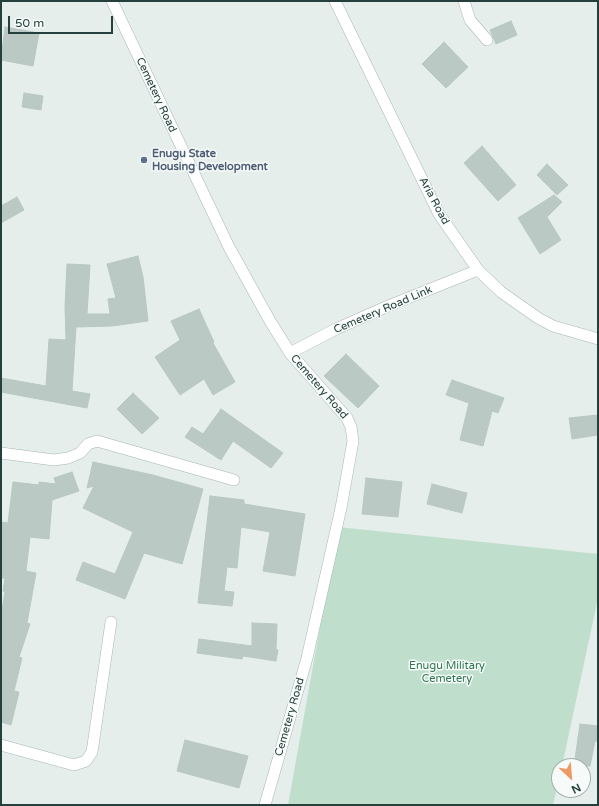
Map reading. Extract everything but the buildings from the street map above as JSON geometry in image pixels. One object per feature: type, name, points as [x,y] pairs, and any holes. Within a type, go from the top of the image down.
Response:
[{"type":"street","name":"Cemetery Road","points":[[112,1],[229,247],[290,353],[347,418],[351,427],[353,441],[340,514],[307,658],[265,805]]},
{"type":"street","name":"Aria Road","points":[[335,1],[439,214],[478,270],[501,292],[538,318],[552,326],[598,339]]},
{"type":"street","points":[[464,1],[470,20],[487,40]]},
{"type":"street","name":"Cemetery Road Link","points":[[290,353],[336,329],[478,270]]},
{"type":"street","points":[[1,453],[54,460],[68,458],[80,453],[88,444],[97,441],[234,480]]},
{"type":"street","points":[[1,745],[74,765],[86,761],[92,752],[111,622]]},
{"type":"green space","name":"Enugu Military Cemetery","points":[[338,527],[598,554],[598,598],[564,758],[551,758],[551,798],[555,798],[553,805],[288,805]]},
{"type":"place","name":"Enugu State Housing Development","points":[[144,160]]}]
